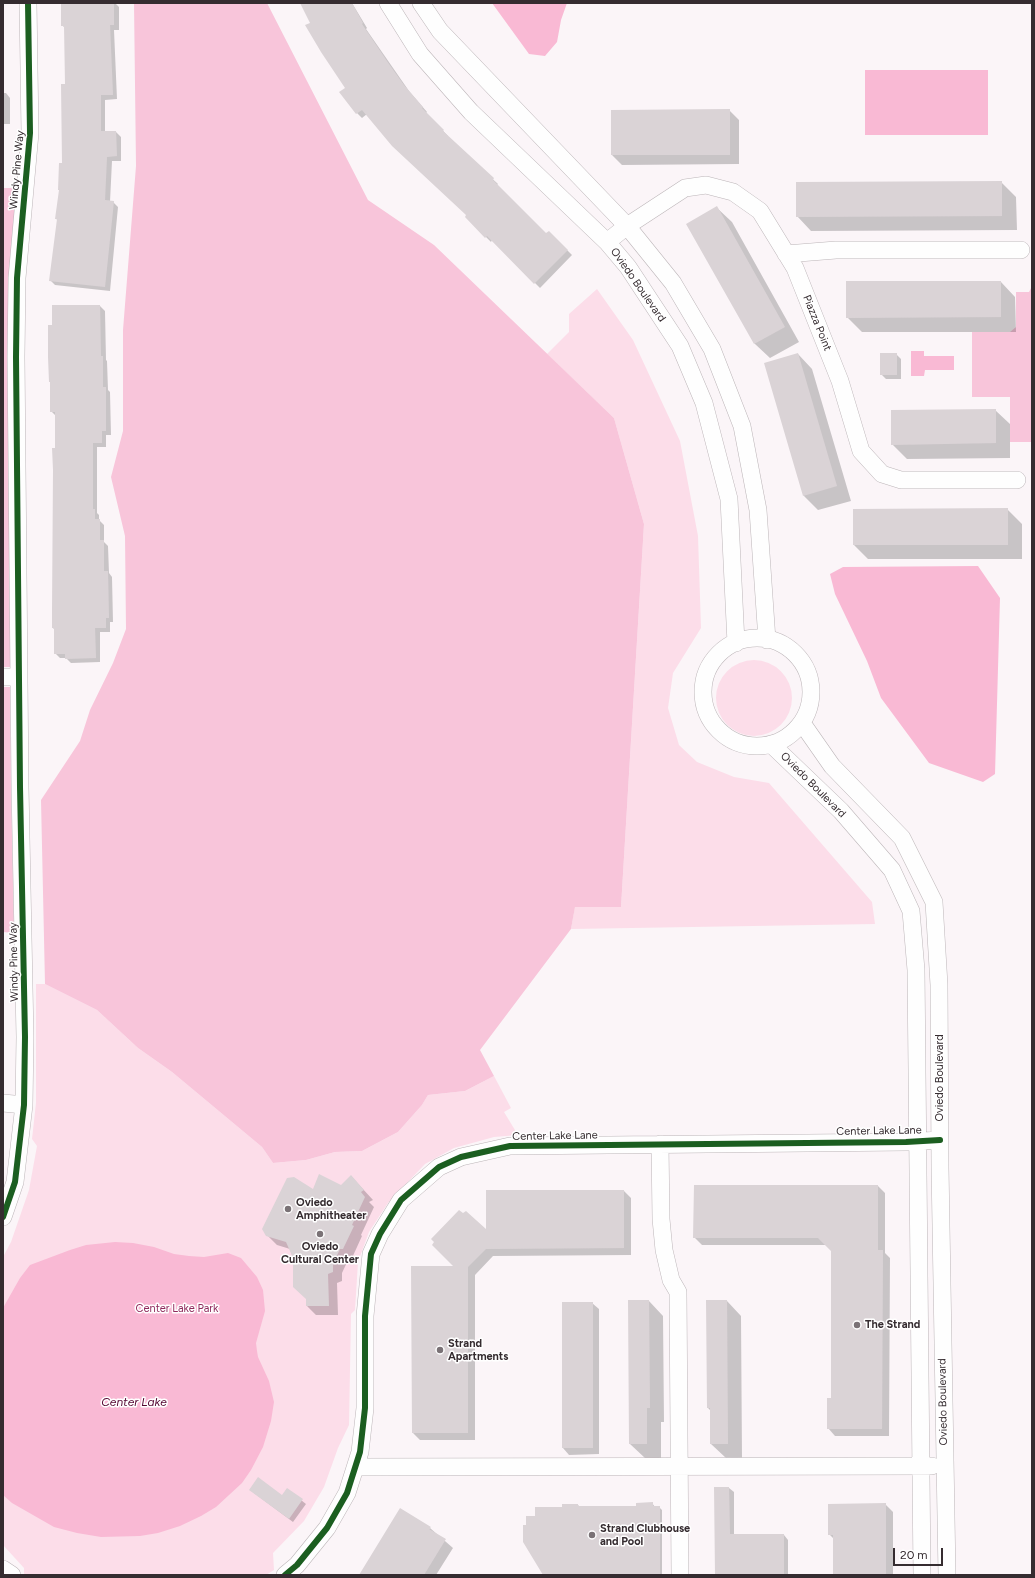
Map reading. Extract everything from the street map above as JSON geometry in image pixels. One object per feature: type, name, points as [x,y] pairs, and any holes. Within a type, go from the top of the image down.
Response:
[{"type":"street","name":"Windy Pine Way","points":[[24,1105],[25,1037],[20,787],[11,677],[17,278],[30,133],[28,3]]},
{"type":"street","name":"Oviedo Boulevard","points":[[388,3],[420,54],[472,112],[607,242],[628,268],[680,346],[704,403],[729,499],[736,643]]},
{"type":"street","points":[[421,3],[440,31],[627,226],[673,283],[712,349],[742,426],[758,510],[767,640]]},
{"type":"street","name":"Piazza Point","points":[[607,242],[627,226],[685,188],[706,185],[733,192],[760,211],[795,268],[840,381],[861,451],[882,474],[901,480],[1017,480]]},
{"type":"street","points":[[786,254],[836,250],[1021,250]]},
{"type":"street","points":[[762,638],[767,640],[783,645],[800,659],[810,680],[811,702],[802,723],[786,739],[765,746],[742,744],[722,734],[708,716],[703,694],[707,672],[720,653],[739,641],[762,638]]},
{"type":"street","name":"Oviedo Boulevard","points":[[802,723],[832,766],[902,838],[934,902],[939,985],[944,1466],[947,1575]]},
{"type":"street","name":"Oviedo Boulevard","points":[[771,744],[841,811],[892,870],[911,911],[916,970],[922,1575]]},
{"type":"street","points":[[3,1103],[24,1105],[15,1182],[3,1217]]},
{"type":"street","name":"Center Lake Lane","points":[[285,1575],[296,1565],[327,1528],[347,1494],[356,1467],[360,1452],[365,1408],[365,1316],[371,1254],[380,1234],[401,1200],[439,1167],[461,1157],[510,1146],[906,1142],[940,1140]]},
{"type":"street","points":[[660,1144],[661,1219],[664,1250],[671,1280],[678,1292],[680,1575]]},
{"type":"street","points":[[356,1467],[944,1466]]},
{"type":"street","points":[[3,1569],[12,1575]]},
{"type":"green space","points":[[597,289],[633,340],[680,441],[698,536],[701,628],[673,673],[668,708],[679,745],[697,762],[734,777],[769,783],[872,902],[875,924],[571,929],[575,906],[621,907],[644,524],[614,418],[547,354],[569,332],[569,314]]},
{"type":"green space","points":[[747,660],[761,660],[775,666],[786,677],[792,691],[792,705],[789,713],[781,725],[775,730],[761,736],[747,736],[733,730],[722,719],[716,705],[716,691],[722,677],[733,666]]},
{"type":"green space","name":"Center Lake Park","points":[[36,984],[45,984],[97,1010],[138,1048],[172,1072],[262,1147],[273,1163],[306,1160],[335,1152],[362,1151],[398,1132],[422,1105],[428,1095],[465,1091],[494,1076],[511,1108],[504,1112],[518,1135],[494,1137],[454,1148],[425,1164],[388,1203],[369,1232],[358,1262],[355,1310],[351,1314],[349,1425],[338,1448],[324,1487],[304,1521],[273,1553],[274,1570],[266,1575],[24,1575],[24,1568],[3,1545],[3,1257],[11,1242],[29,1190],[37,1146],[32,1139],[36,1103]]},
{"type":"shaded area","points":[[134,3],[267,3],[368,200],[434,245],[614,418],[644,524],[621,907],[575,907],[571,929],[480,1050],[494,1076],[465,1091],[428,1095],[422,1105],[398,1132],[362,1151],[335,1152],[306,1160],[273,1163],[262,1147],[172,1072],[138,1048],[97,1010],[45,984],[41,800],[80,741],[90,710],[113,663],[126,629],[125,536],[111,477],[123,431],[123,330],[136,166]]},
{"type":"shaded area","points":[[3,188],[17,188],[10,667],[3,667]]},
{"type":"shaded area","points":[[1032,286],[1032,442],[1010,442],[1010,397],[972,397],[972,332],[1010,332],[1016,327],[1016,292],[1029,292]]},
{"type":"shaded area","points":[[3,687],[10,687],[14,933],[3,932]]},
{"type":"water","points":[[492,3],[567,3],[561,20],[557,42],[545,56],[529,54]]},
{"type":"water","points":[[865,70],[988,70],[988,135],[865,135]]},
{"type":"water","points":[[911,351],[924,351],[924,356],[954,356],[954,370],[925,370],[924,376],[911,376]]},
{"type":"water","points":[[978,566],[1000,598],[995,774],[983,782],[929,763],[881,698],[867,661],[835,594],[830,574],[843,567]]},
{"type":"water","name":"Center Lake","points":[[115,1242],[133,1243],[154,1247],[174,1254],[189,1256],[204,1257],[228,1253],[241,1258],[257,1277],[263,1290],[265,1311],[256,1343],[258,1357],[269,1381],[274,1402],[271,1421],[263,1447],[251,1470],[242,1483],[216,1507],[180,1526],[158,1533],[140,1536],[101,1537],[54,1527],[12,1503],[3,1495],[3,1308],[20,1278],[30,1265],[86,1245]]},
{"type":"building","points":[[61,3],[114,3],[114,25],[110,25],[113,95],[101,95],[101,131],[116,131],[117,156],[107,157],[105,200],[114,201],[105,287],[49,281],[57,219],[55,219],[59,190],[59,163],[62,163],[61,84],[65,84],[64,26],[61,26]]},
{"type":"building","points":[[300,3],[352,3],[363,23],[362,24],[404,85],[423,107],[422,108],[444,130],[443,131],[494,178],[493,180],[546,233],[549,231],[568,250],[534,284],[487,236],[485,238],[465,217],[466,215],[392,146],[362,110],[356,114],[339,92],[345,88],[305,25],[310,23]]},
{"type":"building","points":[[730,109],[730,155],[611,155],[611,110]]},
{"type":"building","points":[[1002,181],[1002,216],[796,217],[796,182]]},
{"type":"building","points":[[717,206],[785,327],[754,344],[686,224]]},
{"type":"building","points":[[846,281],[1001,281],[1001,317],[846,318]]},
{"type":"building","points":[[52,305],[100,305],[103,387],[106,387],[106,431],[102,431],[102,443],[93,443],[93,509],[95,509],[95,519],[100,519],[100,540],[104,540],[104,571],[108,571],[109,618],[106,618],[106,628],[95,628],[96,658],[65,659],[65,654],[54,654],[54,628],[52,628],[52,448],[55,448],[55,412],[50,412],[48,357],[48,325],[52,325]]},
{"type":"building","points":[[798,353],[837,486],[803,496],[764,363]]},
{"type":"building","points":[[880,353],[897,353],[897,375],[880,375]]},
{"type":"building","points":[[996,409],[996,443],[891,445],[891,410]]},
{"type":"building","points":[[1008,508],[1008,545],[853,545],[853,509]]},
{"type":"building","name":"Oviedo Cultural Center","points":[[319,1174],[341,1185],[351,1175],[364,1190],[361,1192],[365,1197],[352,1225],[354,1226],[343,1249],[340,1249],[333,1264],[333,1272],[328,1274],[329,1306],[306,1306],[306,1299],[293,1287],[293,1258],[286,1242],[266,1236],[262,1229],[287,1178],[294,1177],[313,1189]]},
{"type":"building","name":"The Strand","points":[[694,1185],[878,1185],[878,1250],[883,1250],[882,1429],[827,1429],[827,1398],[831,1398],[831,1251],[818,1238],[693,1238]]},
{"type":"building","name":"Strand Apartments","points":[[486,1190],[624,1190],[624,1248],[486,1249],[468,1267],[468,1433],[412,1433],[411,1266],[453,1266],[432,1245],[434,1242],[431,1239],[459,1210],[463,1213],[466,1211],[486,1229]]},
{"type":"building","points":[[628,1300],[649,1300],[650,1408],[647,1408],[647,1444],[629,1444]]},
{"type":"building","points":[[706,1300],[727,1300],[728,1444],[710,1444],[710,1408],[707,1408]]},
{"type":"building","points":[[562,1302],[593,1302],[593,1448],[562,1448]]},
{"type":"building","points":[[258,1477],[282,1495],[287,1488],[303,1499],[289,1519],[249,1490]]},
{"type":"building","points":[[714,1487],[729,1487],[730,1534],[784,1534],[784,1575],[715,1575]]},
{"type":"building","name":"Strand Clubhouse and Pool","points":[[653,1502],[653,1506],[660,1506],[660,1575],[543,1575],[523,1542],[523,1525],[526,1525],[526,1516],[535,1516],[535,1507],[562,1507],[562,1504],[578,1504],[578,1506],[636,1506],[636,1503]]},
{"type":"building","points":[[886,1503],[886,1575],[833,1575],[833,1535],[828,1535],[828,1504]]},
{"type":"building","points":[[400,1508],[431,1527],[429,1529],[446,1539],[424,1575],[359,1575]]},
{"type":"cycle path","points":[[3,1217],[15,1182],[24,1105],[25,1037],[20,787],[16,357],[17,278],[30,133],[28,3]]},
{"type":"cycle path","points":[[285,1575],[297,1565],[327,1528],[347,1493],[360,1452],[365,1408],[365,1316],[371,1254],[380,1234],[401,1200],[439,1167],[461,1157],[510,1146],[906,1142],[940,1140]]},
{"type":"place","name":"Oviedo Amphitheater","points":[[288,1209]]},
{"type":"place","name":"Oviedo Cultural Center","points":[[320,1234]]},
{"type":"place","name":"The Strand","points":[[857,1325]]},
{"type":"place","name":"Strand Apartments","points":[[440,1350]]},
{"type":"place","name":"Strand Clubhouse and Pool","points":[[592,1535]]}]
